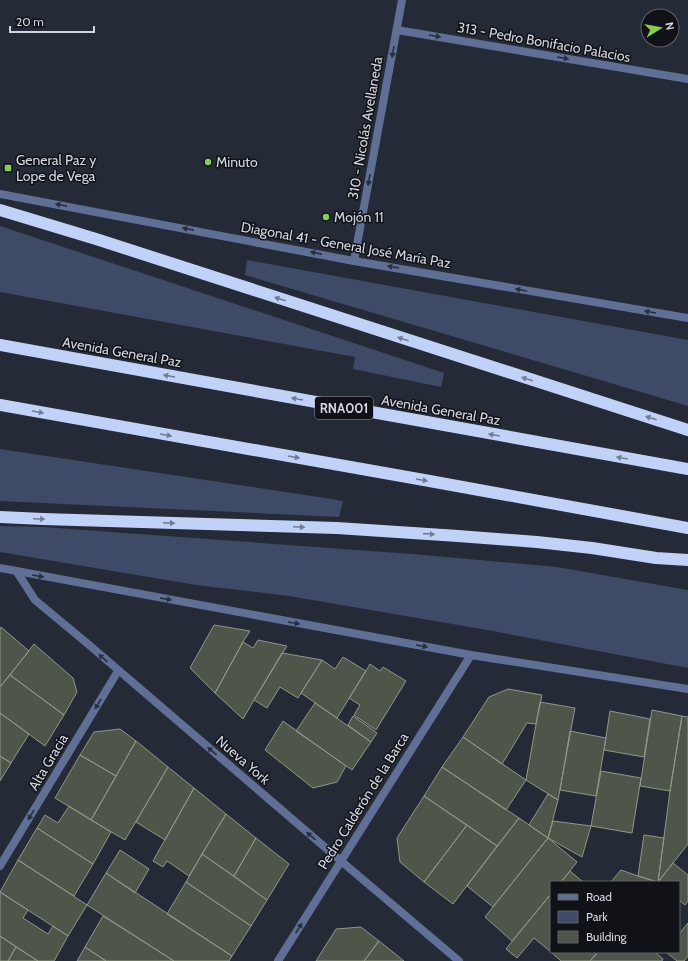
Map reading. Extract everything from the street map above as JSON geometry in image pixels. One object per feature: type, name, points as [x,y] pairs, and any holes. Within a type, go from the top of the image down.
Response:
[{"type":"highway","points":[[0,210],[96,239],[688,430]]},
{"type":"highway","name":"Avenida General Paz","points":[[0,345],[688,470]]},
{"type":"highway","points":[[0,405],[688,528]]},
{"type":"highway","points":[[0,517],[51,520],[338,528],[537,542],[592,548],[656,558],[688,560]]},
{"type":"street","name":"310 - Nicolás Avellaneda","points":[[354,261],[402,0]]},
{"type":"street","name":"313 - Pedro Bonifacio Palacios","points":[[397,30],[688,79]]},
{"type":"street","name":"Diagonal 41 - General José María Paz","points":[[0,194],[354,261],[688,318]]},
{"type":"street","points":[[0,568],[471,655],[688,689]]},
{"type":"street","name":"Nueva York","points":[[17,572],[35,600],[459,961]]},
{"type":"street","name":"Pedro Calderón de la Barca","points":[[278,961],[471,655]]},
{"type":"street","name":"Alta Gracia","points":[[0,866],[118,671]]},
{"type":"green space","points":[[0,226],[444,373],[441,387],[353,369],[355,357],[0,292]]},
{"type":"green space","points":[[247,260],[688,340],[688,406],[245,275]]},
{"type":"green space","points":[[0,449],[343,501],[339,517],[0,501]]},
{"type":"green space","points":[[0,526],[43,527],[412,554],[557,567],[688,590],[688,668],[487,630],[289,596],[196,585],[0,552]]},
{"type":"building","points":[[214,625],[250,631],[215,693],[190,668]]},
{"type":"building","points":[[1,627],[29,651],[0,687],[0,629]]},
{"type":"building","points":[[258,640],[287,646],[243,719],[215,693],[243,642],[253,648]]},
{"type":"building","points":[[34,644],[73,678],[77,692],[64,715],[10,675]]},
{"type":"building","points":[[282,653],[322,660],[298,698],[280,687],[267,708],[254,700]]},
{"type":"building","points":[[343,657],[366,671],[337,718],[301,693],[322,660],[335,669]]},
{"type":"building","points":[[370,664],[380,671],[383,667],[406,681],[376,730],[354,715],[360,705],[349,698]]},
{"type":"building","points":[[10,675],[64,715],[45,746],[0,713],[0,687]]},
{"type":"building","points":[[508,689],[542,695],[536,724],[527,723],[502,764],[463,737],[489,697]]},
{"type":"building","points":[[540,702],[575,708],[558,800],[526,780]]},
{"type":"building","points":[[315,703],[371,742],[352,770],[296,731]]},
{"type":"building","points":[[652,710],[682,716],[670,791],[640,786]]},
{"type":"building","points":[[610,711],[650,719],[644,757],[604,750]]},
{"type":"building","points":[[0,713],[29,734],[11,763],[0,756]]},
{"type":"building","points":[[353,716],[377,733],[371,742],[348,725]]},
{"type":"building","points":[[682,716],[688,717],[688,844],[658,881]]},
{"type":"building","points":[[283,721],[346,766],[337,782],[313,788],[265,750]]},
{"type":"building","points":[[120,729],[136,741],[116,776],[80,755],[94,732]]},
{"type":"building","points":[[570,731],[606,738],[596,796],[560,790]]},
{"type":"building","points":[[463,737],[526,780],[506,810],[442,767]]},
{"type":"building","points":[[136,741],[168,767],[125,840],[91,820]]},
{"type":"building","points":[[80,755],[116,776],[91,820],[55,798]]},
{"type":"building","points":[[0,756],[11,763],[0,781]]},
{"type":"building","points":[[168,767],[194,788],[165,840],[136,822]]},
{"type":"building","points":[[442,767],[519,818],[497,846],[424,796]]},
{"type":"building","points":[[601,771],[641,778],[632,833],[591,826]]},
{"type":"building","points":[[194,788],[226,814],[189,876],[167,861],[163,867],[153,861]]},
{"type":"building","points":[[548,794],[558,800],[548,838],[529,825]]},
{"type":"building","points":[[424,796],[467,825],[424,882],[400,862],[397,838]]},
{"type":"building","points":[[69,806],[111,832],[93,864],[37,828],[45,815],[58,823]]},
{"type":"building","points":[[226,814],[256,838],[234,876],[202,854]]},
{"type":"building","points":[[519,818],[548,838],[493,907],[467,886]]},
{"type":"building","points":[[553,821],[591,826],[582,857],[548,838]]},
{"type":"building","points":[[467,825],[497,846],[453,904],[424,882]]},
{"type":"building","points":[[37,828],[93,864],[74,896],[18,860]]},
{"type":"building","points":[[644,835],[664,838],[658,881],[638,876]]},
{"type":"building","points":[[256,838],[289,864],[267,900],[234,876]]},
{"type":"building","points":[[548,838],[577,862],[562,881],[550,881],[550,895],[512,941],[485,917]]},
{"type":"building","points":[[120,850],[149,869],[135,893],[106,873]]},
{"type":"building","points":[[202,854],[267,900],[251,926],[186,882]]},
{"type":"building","points":[[18,860],[87,905],[68,936],[0,892]]},
{"type":"building","points":[[673,863],[688,875],[688,901],[685,905],[680,901],[680,881],[659,881]]},
{"type":"building","points":[[621,870],[654,881],[612,881]]},
{"type":"building","points":[[570,871],[582,881],[562,881]]},
{"type":"building","points":[[106,873],[232,956],[229,961],[174,961],[87,905]]},
{"type":"building","points":[[186,882],[251,926],[232,956],[167,914]]},
{"type":"building","points":[[0,892],[28,910],[23,918],[48,934],[53,926],[68,936],[54,961],[38,961],[0,936]]},
{"type":"building","points":[[550,895],[550,951],[534,938],[517,958],[506,949]]},
{"type":"building","points":[[103,916],[174,961],[106,961],[85,947]]},
{"type":"building","points":[[688,923],[688,956],[684,961],[677,961],[667,953],[680,953],[680,933]]},
{"type":"building","points":[[361,927],[379,941],[364,961],[316,961],[336,929]]},
{"type":"building","points":[[0,936],[16,947],[8,961],[0,961]]},
{"type":"building","points":[[379,941],[404,961],[364,961]]},
{"type":"building","points":[[16,947],[38,961],[8,961]]},
{"type":"building","points":[[85,947],[106,961],[77,961]]},
{"type":"building","points":[[552,953],[597,953],[590,961],[561,961]]},
{"type":"building","points":[[597,953],[656,953],[663,959],[662,961],[590,961]]},
{"type":"place","name":"Minuto","points":[[208,162]]},
{"type":"place","name":"General Paz y Lope de Vega","points":[[8,168]]},
{"type":"place","name":"Mojón 11","points":[[326,217]]}]
